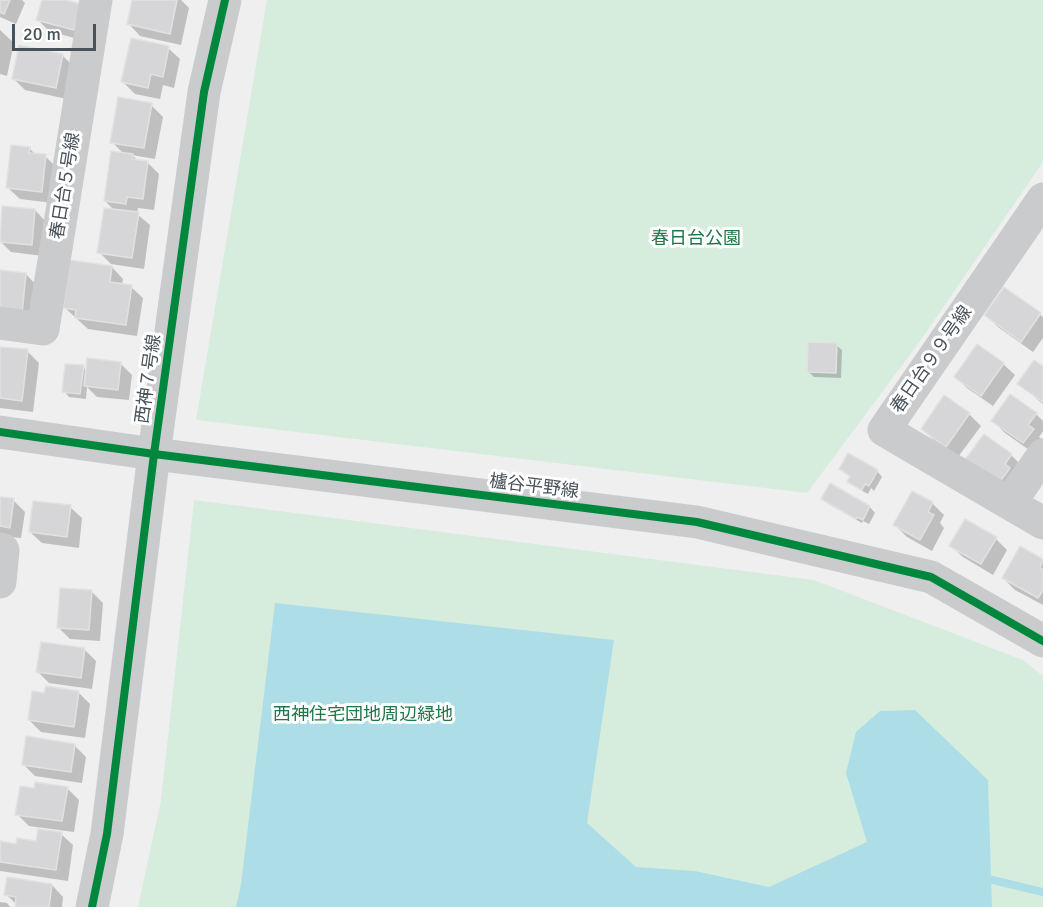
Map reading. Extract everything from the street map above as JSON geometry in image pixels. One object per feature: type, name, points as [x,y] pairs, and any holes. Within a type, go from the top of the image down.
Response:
[{"type":"street","name":"春日台５号線","points":[[0,323],[43,329],[96,0]]},
{"type":"street","name":"西神７号線","points":[[92,907],[107,834],[154,454],[204,92],[225,0]]},
{"type":"street","name":"春日台９９号線","points":[[1043,199],[884,430],[1043,523]]},
{"type":"street","name":"櫨谷平野線","points":[[0,432],[154,454],[698,522],[931,577],[1043,641]]},
{"type":"street","points":[[1010,503],[1043,455]]},
{"type":"street","points":[[0,549],[3,549],[0,582]]},
{"type":"green space","name":"春日台公園","points":[[267,0],[1043,0],[1043,162],[918,344],[807,493],[196,420]]},
{"type":"green space","name":"西神住宅団地周辺緑地","points":[[194,500],[814,580],[1023,660],[1043,676],[1043,907],[138,907],[161,800]]},
{"type":"water","points":[[275,603],[614,640],[587,823],[636,867],[695,871],[769,887],[867,842],[846,773],[856,732],[880,711],[915,710],[988,780],[992,907],[236,907],[241,884]]},
{"type":"building","points":[[0,0],[10,0],[4,14],[0,12]]},
{"type":"building","points":[[42,0],[65,0],[81,4],[74,30],[36,20]]},
{"type":"building","points":[[132,0],[177,0],[170,34],[127,24]]},
{"type":"building","points":[[131,38],[169,46],[163,77],[151,74],[148,88],[121,82]]},
{"type":"building","points":[[19,45],[63,54],[56,88],[12,79]]},
{"type":"building","points":[[118,97],[152,103],[144,148],[110,143]]},
{"type":"building","points":[[11,145],[30,147],[29,153],[46,154],[42,192],[6,188]]},
{"type":"building","points":[[111,151],[133,154],[132,159],[148,161],[143,199],[127,197],[126,204],[104,201]]},
{"type":"building","points":[[2,206],[35,209],[32,245],[0,242]]},
{"type":"building","points":[[104,208],[139,212],[132,258],[97,253]]},
{"type":"building","points":[[70,260],[112,266],[110,282],[132,285],[126,325],[75,318],[76,310],[63,308]]},
{"type":"building","points":[[0,270],[26,273],[22,314],[0,312]]},
{"type":"building","points":[[1004,287],[1041,313],[1021,342],[984,315]]},
{"type":"building","points":[[808,342],[837,343],[836,373],[807,372]]},
{"type":"building","points":[[977,344],[1004,363],[981,396],[954,377]]},
{"type":"building","points":[[0,347],[28,349],[22,401],[0,398]]},
{"type":"building","points":[[87,358],[121,362],[118,390],[84,386]]},
{"type":"building","points":[[1034,360],[1043,366],[1043,402],[1017,384]]},
{"type":"building","points":[[65,364],[84,365],[80,394],[62,392]]},
{"type":"building","points":[[1010,394],[1037,413],[1028,425],[1034,429],[1023,443],[991,421]]},
{"type":"building","points":[[944,395],[970,413],[946,447],[921,429]]},
{"type":"building","points":[[984,434],[1012,454],[1005,464],[1010,468],[998,484],[964,461]]},
{"type":"building","points":[[848,453],[878,470],[869,486],[865,484],[862,490],[847,482],[850,476],[839,469]]},
{"type":"building","points":[[830,483],[870,506],[863,520],[857,517],[856,519],[821,499]]},
{"type":"building","points":[[912,491],[933,502],[928,512],[934,515],[920,540],[893,525]]},
{"type":"building","points":[[0,497],[14,498],[10,528],[0,526]]},
{"type":"building","points":[[33,501],[71,505],[67,537],[29,532]]},
{"type":"building","points":[[965,519],[997,537],[981,564],[949,546]]},
{"type":"building","points":[[1020,546],[1043,559],[1040,568],[1043,570],[1043,590],[1038,598],[1002,578]]},
{"type":"building","points":[[60,588],[92,590],[89,630],[57,628]]},
{"type":"building","points":[[41,642],[85,648],[81,678],[36,672]]},
{"type":"building","points":[[46,686],[79,691],[74,727],[28,720],[32,691],[44,693]]},
{"type":"building","points":[[26,736],[75,744],[71,772],[22,765]]},
{"type":"building","points":[[35,782],[68,787],[62,821],[15,815],[20,786],[34,788]]},
{"type":"building","points":[[38,829],[62,832],[56,870],[0,862],[0,841],[16,844],[17,838],[36,841]]},
{"type":"building","points":[[7,877],[52,884],[49,907],[15,907],[16,897],[4,895]]},
{"type":"waterway","points":[[980,877],[1043,892]]},
{"type":"cycle path","points":[[92,907],[107,834],[154,454],[204,92],[225,0]]},
{"type":"cycle path","points":[[0,432],[154,454],[697,522],[931,577],[1043,641]]}]
